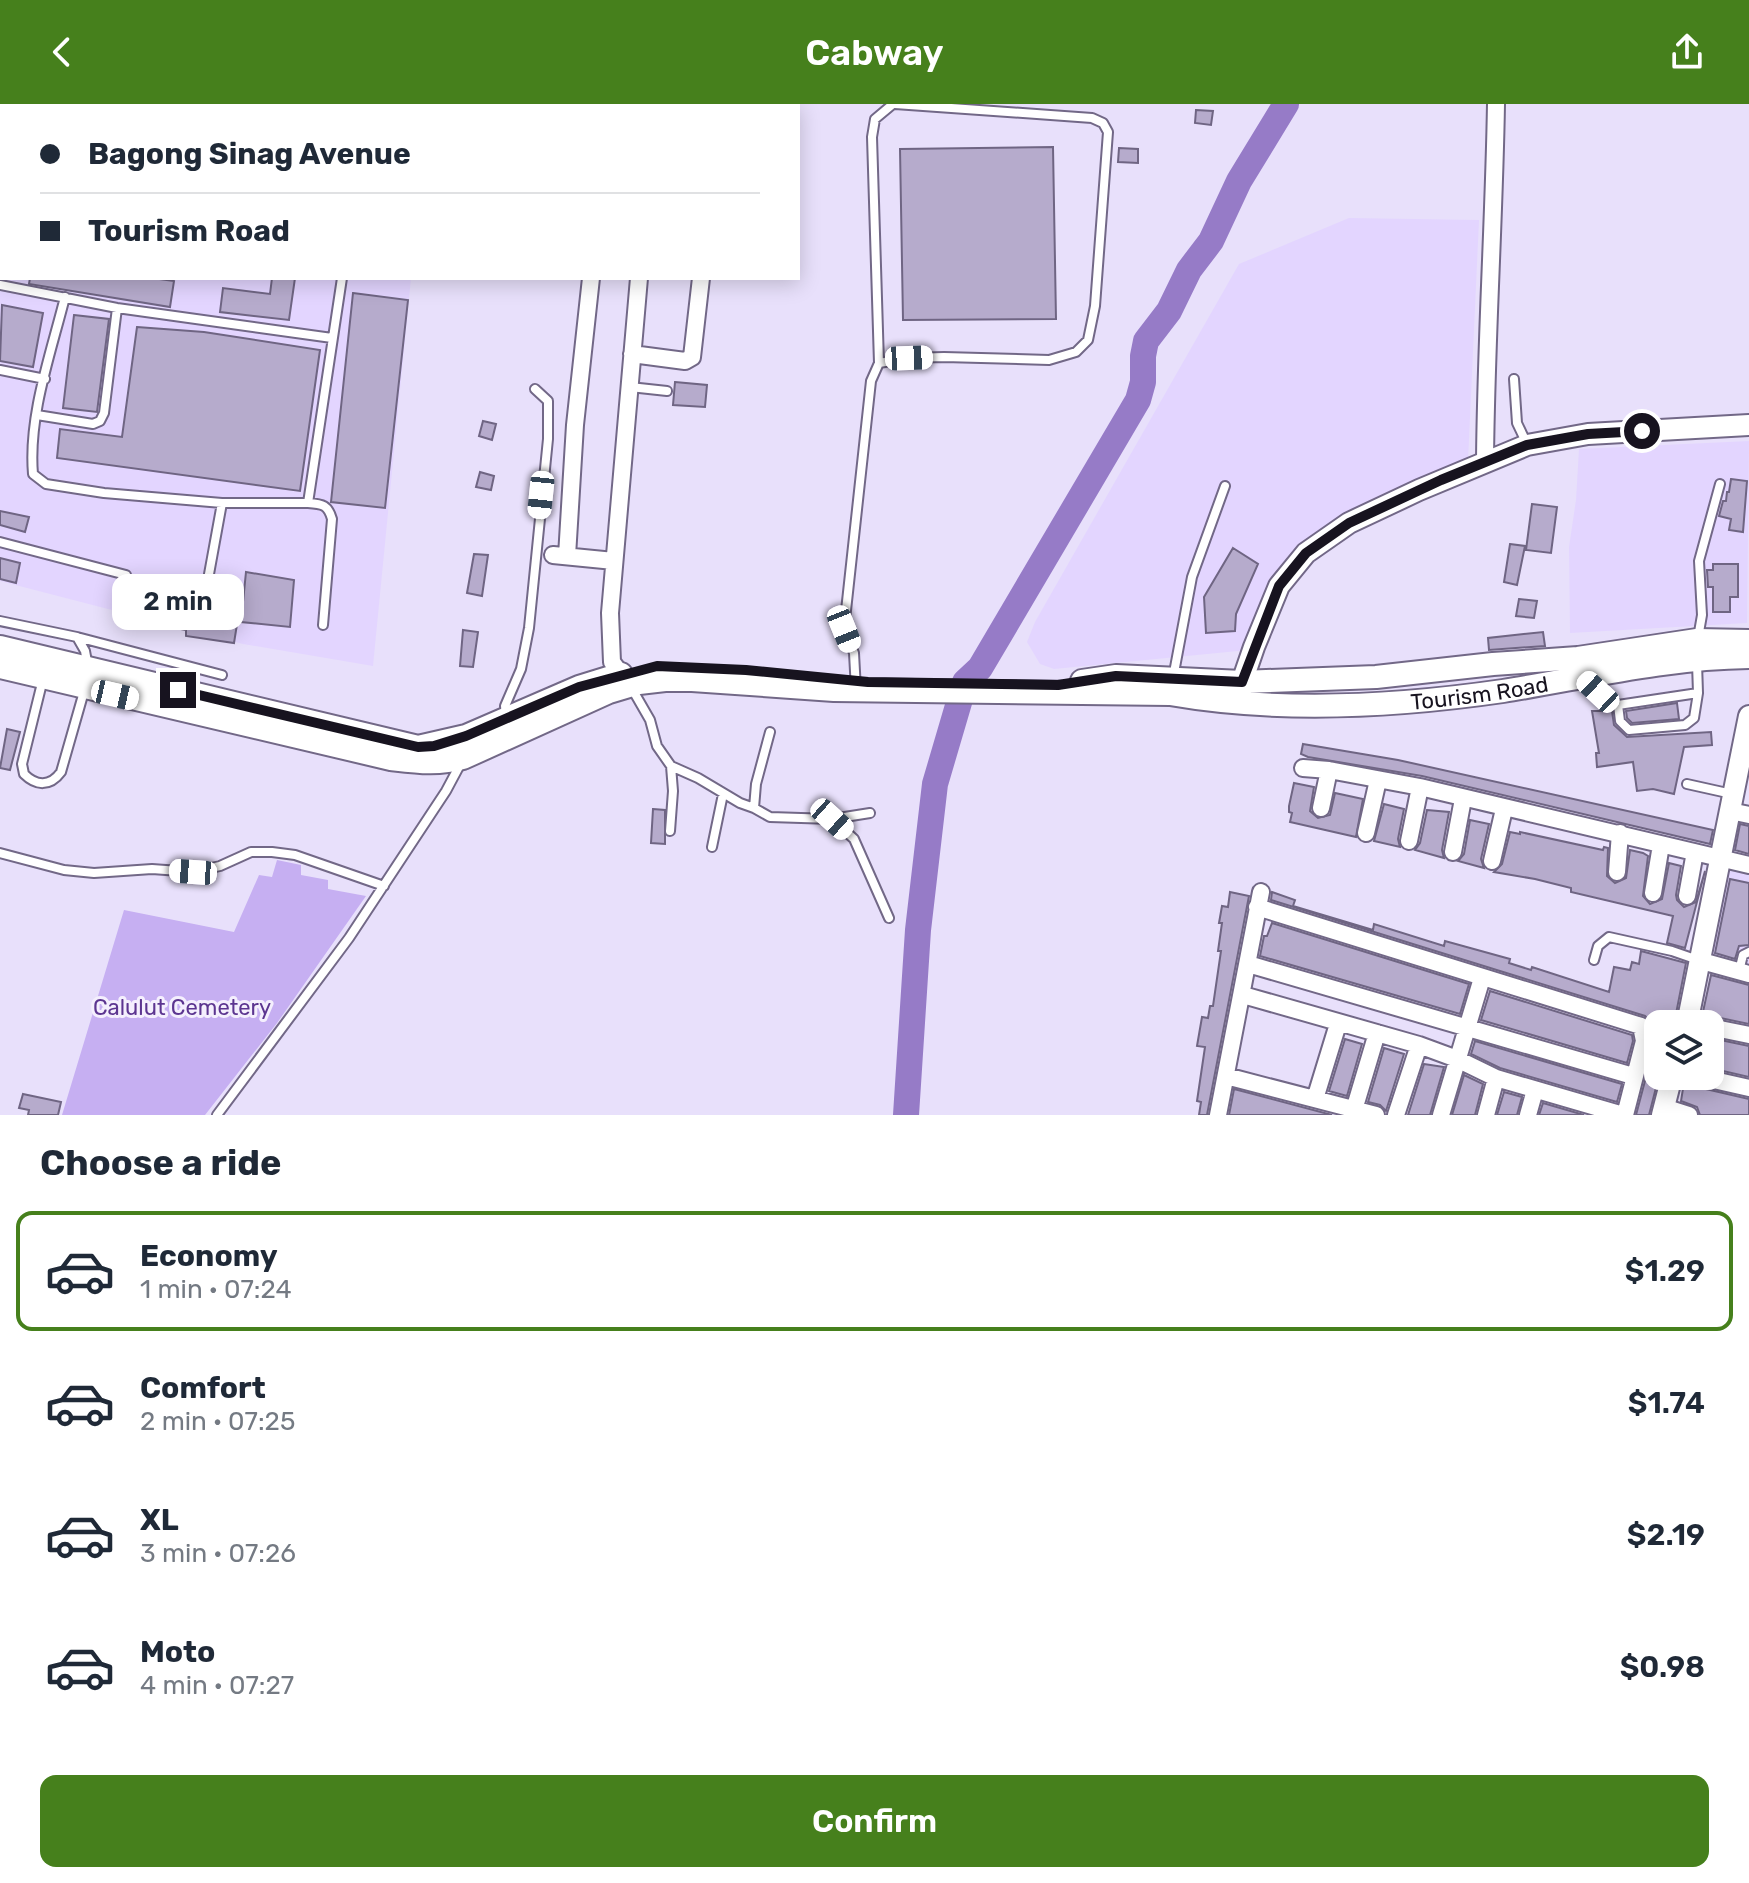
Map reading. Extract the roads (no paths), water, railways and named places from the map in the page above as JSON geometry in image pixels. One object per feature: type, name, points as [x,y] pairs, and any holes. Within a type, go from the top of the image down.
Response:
[{"type":"main road","name":"Tourism Road","points":[[1171,686],[1209,700],[1241,692],[1376,677],[1580,667],[1749,641]]},
{"type":"main road","points":[[0,647],[86,678],[391,759],[427,764],[465,747],[571,710],[657,666],[746,670],[856,686]]},
{"type":"main road","name":"Tourism Road","points":[[1697,649],[1749,657]]},
{"type":"main road","points":[[0,667],[43,678],[86,678]]},
{"type":"main road","points":[[465,747],[506,717],[579,687],[626,680],[1058,689],[1171,686],[1191,682],[1241,692]]},
{"type":"street","points":[[1485,461],[1486,339],[1494,213],[1496,104]]},
{"type":"street","points":[[591,280],[560,556],[614,561]]},
{"type":"street","points":[[626,680],[612,662],[610,646],[614,561],[639,280]]},
{"type":"street","points":[[632,354],[685,361],[692,357],[701,280]]},
{"type":"street","points":[[1241,692],[1279,586],[1306,553],[1349,523],[1527,445],[1588,434],[1749,425]]},
{"type":"street","points":[[1691,1010],[1720,858],[1737,807],[1749,716]]},
{"type":"street","points":[[1303,768],[1420,787],[1749,865]]},
{"type":"street","points":[[1321,808],[1329,770]]},
{"type":"street","points":[[1366,833],[1378,780]]},
{"type":"street","points":[[1409,841],[1420,787]]},
{"type":"street","points":[[1453,852],[1463,799]]},
{"type":"street","points":[[1492,861],[1504,809]]},
{"type":"street","points":[[1617,872],[1620,833]]},
{"type":"street","points":[[1653,893],[1661,845]]},
{"type":"street","points":[[1687,896],[1695,852]]},
{"type":"street","points":[[1218,1115],[1259,900],[1482,978],[1641,1026],[1644,1041],[1624,1115],[1570,1108],[1535,1090],[1496,1078],[1419,1045],[1243,995]]},
{"type":"street","points":[[1698,960],[1744,973]]},
{"type":"street","points":[[1248,964],[1633,1076]]},
{"type":"street","points":[[1441,1115],[1482,978]]},
{"type":"street","points":[[1315,1099],[1338,1024]]},
{"type":"street","points":[[1724,1030],[1749,1035]]},
{"type":"street","points":[[1354,1110],[1377,1033]]},
{"type":"street","points":[[1396,1115],[1419,1045]]},
{"type":"street","points":[[1226,1076],[1376,1115]]},
{"type":"street","points":[[1486,1115],[1496,1078]]},
{"type":"street","points":[[1724,1082],[1749,1088]]},
{"type":"street","points":[[1528,1115],[1535,1090]]},
{"type":"street","points":[[1668,1090],[1663,1111],[1689,1115]]},
{"type":"lane","points":[[856,686],[854,653],[844,629],[871,381],[879,363],[872,137],[875,119],[894,104],[1092,118],[1103,123],[1108,132],[1095,306],[1088,340],[1076,352],[1049,360],[944,357],[879,363]]},
{"type":"lane","points":[[308,503],[342,280]]},
{"type":"lane","points":[[0,285],[117,308],[332,338]]},
{"type":"lane","points":[[65,297],[37,415],[31,451],[33,474],[46,484],[104,493],[222,503],[324,504],[332,519],[323,625]]},
{"type":"lane","points":[[37,415],[93,424],[100,421],[104,413],[117,308]]},
{"type":"lane","points":[[0,370],[45,379]]},
{"type":"lane","points":[[1514,379],[1515,414],[1527,445]]},
{"type":"lane","points":[[630,387],[667,391]]},
{"type":"lane","points":[[506,717],[505,706],[521,669],[529,628],[548,439],[548,401],[535,389]]},
{"type":"lane","points":[[1618,705],[1620,721],[1629,730],[1685,725],[1694,718],[1702,615],[1699,561],[1720,484]]},
{"type":"lane","points":[[1171,686],[1192,577],[1225,486]]},
{"type":"lane","points":[[205,596],[222,503]]},
{"type":"lane","points":[[0,542],[126,575]]},
{"type":"lane","points":[[0,621],[77,637],[222,675]]},
{"type":"lane","points":[[43,678],[22,764],[24,774],[31,781],[44,784],[55,780],[61,772],[86,678],[85,651],[77,637]]},
{"type":"lane","points":[[1580,667],[1598,692],[1618,705],[1698,693]]},
{"type":"lane","points":[[626,680],[650,720],[657,746],[671,766],[670,831]]},
{"type":"lane","points":[[754,808],[756,784],[770,732]]},
{"type":"lane","points":[[217,1115],[303,1002],[384,886],[446,791],[465,747]]},
{"type":"lane","points":[[671,766],[770,817],[832,819],[870,813]]},
{"type":"lane","points":[[1687,784],[1737,807]]},
{"type":"lane","points":[[712,847],[723,794]]},
{"type":"lane","points":[[832,819],[854,839],[889,918]]},
{"type":"lane","points":[[0,853],[64,870],[94,873],[152,869],[193,872],[220,866],[251,852],[272,852],[295,855],[384,886]]},
{"type":"lane","points":[[1594,960],[1598,946],[1609,937],[1698,960]]},
{"type":"lane","points":[[1744,973],[1743,955],[1749,952]]},
{"type":"waterway","points":[[906,1115],[918,930],[935,784],[965,682],[980,668],[1138,400],[1143,382],[1146,341],[1169,311],[1189,270],[1211,241],[1239,181],[1286,104]]},
{"type":"park label","name":"Calulut Cemetery","points":[[182,1007]]}]
